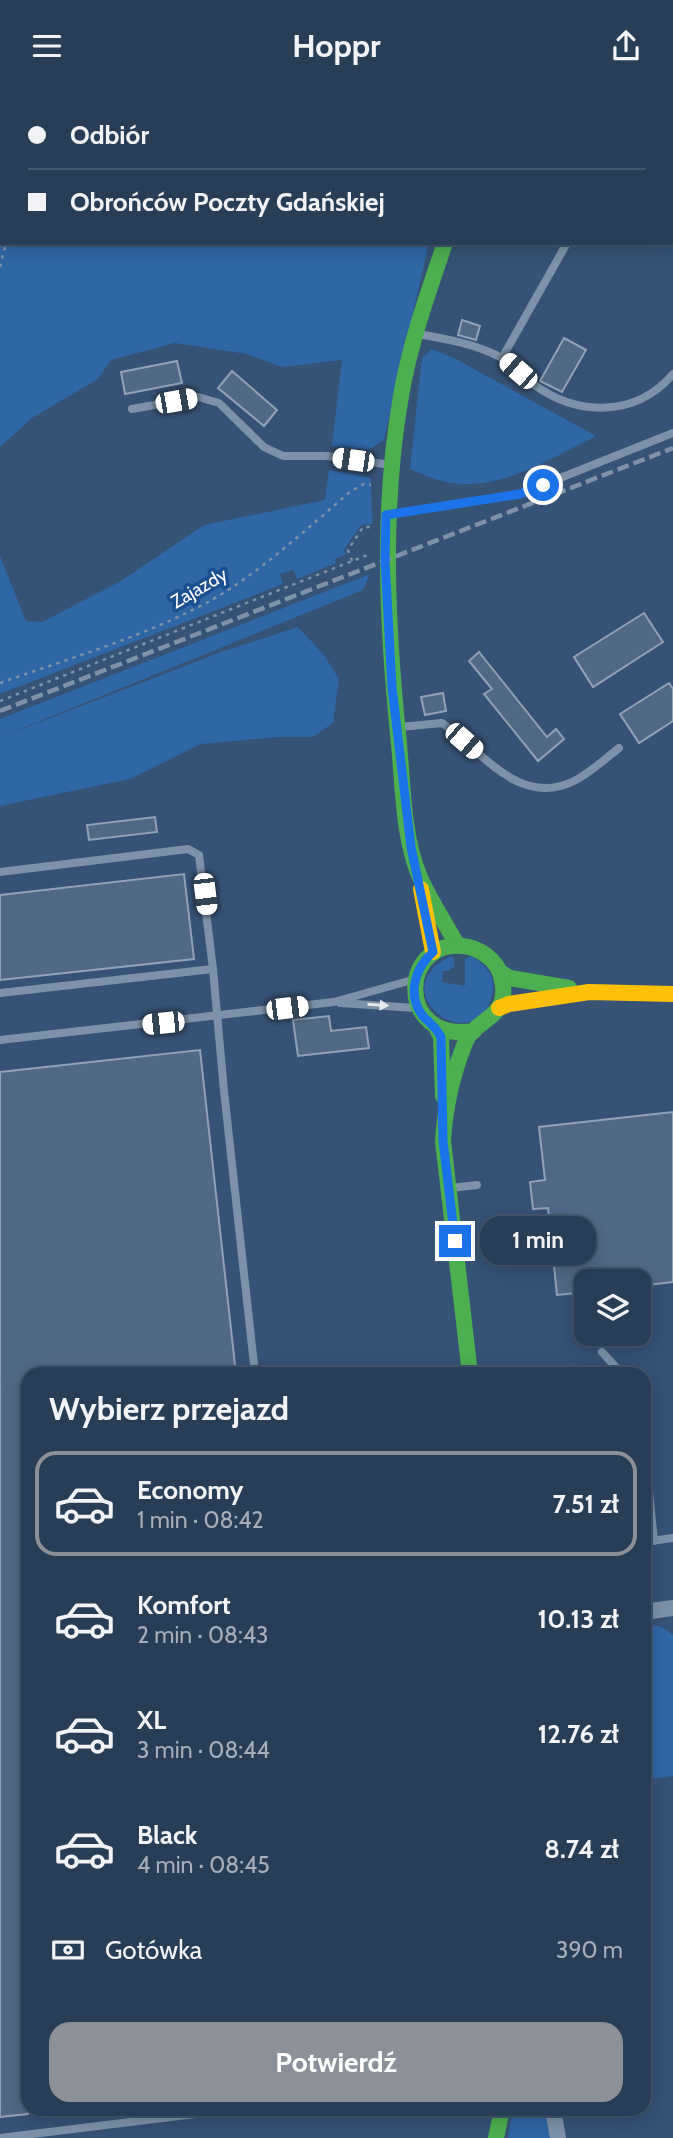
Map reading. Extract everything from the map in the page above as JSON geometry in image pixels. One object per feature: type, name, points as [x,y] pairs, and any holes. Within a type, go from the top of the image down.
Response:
[{"type":"main road","points":[[433,952],[411,847],[388,631],[381,521],[388,488],[398,404],[415,333],[444,245]]},
{"type":"main road","points":[[419,875],[457,945]]},
{"type":"main road","points":[[436,1027],[457,1034],[474,1031],[485,1025],[499,1008],[503,993],[500,972],[495,962],[478,949],[457,945],[433,952],[416,976],[415,998],[421,1012],[436,1027],[441,1037],[445,1113],[443,1141],[469,1367]]},
{"type":"main road","points":[[500,972],[510,978],[589,992],[673,994]]},
{"type":"main road","points":[[499,1008],[589,992]]},
{"type":"main road","points":[[445,1113],[465,1041],[474,1031]]},
{"type":"main road","points":[[496,2138],[501,2116]]},
{"type":"street","points":[[651,1611],[673,1608]]},
{"type":"street","points":[[555,2116],[558,2138]]},
{"type":"lane","points":[[502,358],[566,245]]},
{"type":"lane","points":[[415,333],[458,341],[502,358],[533,384],[554,397],[578,406],[600,410],[642,400],[661,388],[673,374]]},
{"type":"lane","points":[[132,409],[198,397],[219,403],[264,447],[283,456],[327,456],[391,465]]},
{"type":"lane","points":[[381,521],[520,494],[673,433]]},
{"type":"lane","points":[[397,727],[442,723],[497,770],[519,782],[542,787],[562,786],[576,780],[619,748]]},
{"type":"lane","points":[[0,872],[188,849],[196,852],[200,860],[214,969],[224,1091],[255,1367]]},
{"type":"lane","points":[[0,993],[214,969]]},
{"type":"lane","points":[[0,1040],[334,1002],[408,982],[416,976]]},
{"type":"lane","points":[[334,1002],[411,1007],[421,1012]]},
{"type":"lane","points":[[449,1188],[477,1185]]},
{"type":"lane","points":[[602,1352],[616,1367]]},
{"type":"lane","points":[[651,1512],[654,1541]]},
{"type":"lane","points":[[651,1541],[673,1538]]},
{"type":"lane","points":[[0,2138],[179,2116]]},
{"type":"path","points":[[0,267],[6,245]]},
{"type":"path","name":"Zajazdy","points":[[0,683],[155,628],[210,601],[260,567],[351,491],[364,484],[388,488]]},
{"type":"path","points":[[352,561],[348,550],[363,527],[381,521]]},
{"type":"path","points":[[0,701],[375,553]]},
{"type":"shaded area","points":[[0,245],[429,245],[384,440],[369,450],[332,446],[342,360],[282,367],[247,354],[175,343],[111,360],[98,379],[32,418],[0,447]]},
{"type":"shaded area","points":[[432,349],[454,358],[596,436],[543,463],[485,483],[446,482],[410,469],[422,358]]},
{"type":"shaded area","points":[[329,470],[371,478],[372,524],[361,525],[344,550],[346,554],[335,559],[336,563],[297,579],[293,570],[280,574],[283,584],[0,694],[0,556],[26,621],[42,622],[121,581],[204,525],[325,500]]},
{"type":"shaded area","points":[[370,574],[363,590],[1,737],[221,652],[298,627],[324,655],[339,679],[333,723],[313,737],[279,737],[201,744],[130,779],[0,806],[0,719]]},
{"type":"shaded area","points":[[451,956],[454,966],[449,971],[443,971],[442,982],[465,986],[465,959],[471,956],[484,965],[492,979],[493,989],[485,1011],[471,1022],[455,1022],[440,1015],[428,1003],[424,988],[431,971]]},
{"type":"shaded area","points":[[651,1625],[662,1627],[673,1635],[673,1776],[651,1779]]},
{"type":"shaded area","points":[[512,2116],[550,2116],[554,2138],[508,2138]]},
{"type":"building","points":[[462,320],[480,326],[476,340],[458,335]]},
{"type":"building","points":[[564,338],[586,350],[562,392],[540,381]]},
{"type":"building","points":[[177,361],[182,383],[125,394],[121,372]]},
{"type":"building","points":[[232,371],[277,410],[264,426],[218,388]]},
{"type":"building","points":[[644,613],[663,642],[593,687],[574,657]]},
{"type":"building","points":[[479,652],[547,737],[556,729],[564,739],[538,761],[484,694],[492,689],[469,661]]},
{"type":"building","points":[[669,683],[673,689],[673,721],[639,743],[620,714]]},
{"type":"building","points":[[443,693],[446,711],[425,715],[421,697]]},
{"type":"building","points":[[155,817],[157,832],[89,840],[87,825]]},
{"type":"building","points":[[184,874],[194,959],[0,980],[0,895]]},
{"type":"building","points":[[329,1016],[331,1031],[366,1027],[369,1048],[298,1056],[293,1020]]},
{"type":"building","points":[[200,1050],[235,1367],[21,1367],[21,2115],[0,2117],[0,1072]]},
{"type":"building","points":[[673,1112],[673,1282],[651,1285],[651,1269],[574,1269],[574,1293],[557,1295],[548,1208],[533,1209],[530,1182],[545,1180],[539,1127]]},
{"type":"railway","points":[[0,711],[673,448]]},
{"type":"traffic: fast","points":[[444,245],[414,337],[401,396],[391,483],[388,570],[395,700],[404,811],[410,844],[423,884],[457,945]]},
{"type":"traffic: fast","points":[[446,947],[474,948],[492,960],[500,973],[503,988],[498,1009],[473,1031],[448,1031],[430,1021],[419,1006],[415,989],[419,971],[429,956],[446,947]]},
{"type":"traffic: fast","points":[[500,972],[510,978],[569,988]]},
{"type":"traffic: fast","points":[[436,1027],[441,1037],[443,1096]]},
{"type":"traffic: fast","points":[[469,1367],[443,1141],[450,1091],[465,1043],[473,1031]]},
{"type":"traffic: fast","points":[[496,2138],[501,2116]]},
{"type":"traffic: slow","points":[[421,889],[433,952]]},
{"type":"traffic: slow","points":[[499,1008],[509,1004],[589,992],[673,994]]},
{"type":"route","points":[[455,1241],[443,1141],[445,1113],[441,1037],[436,1027],[421,1012],[414,988],[418,970],[433,952],[411,847],[392,687],[385,561],[386,515],[520,494],[543,485]]}]
